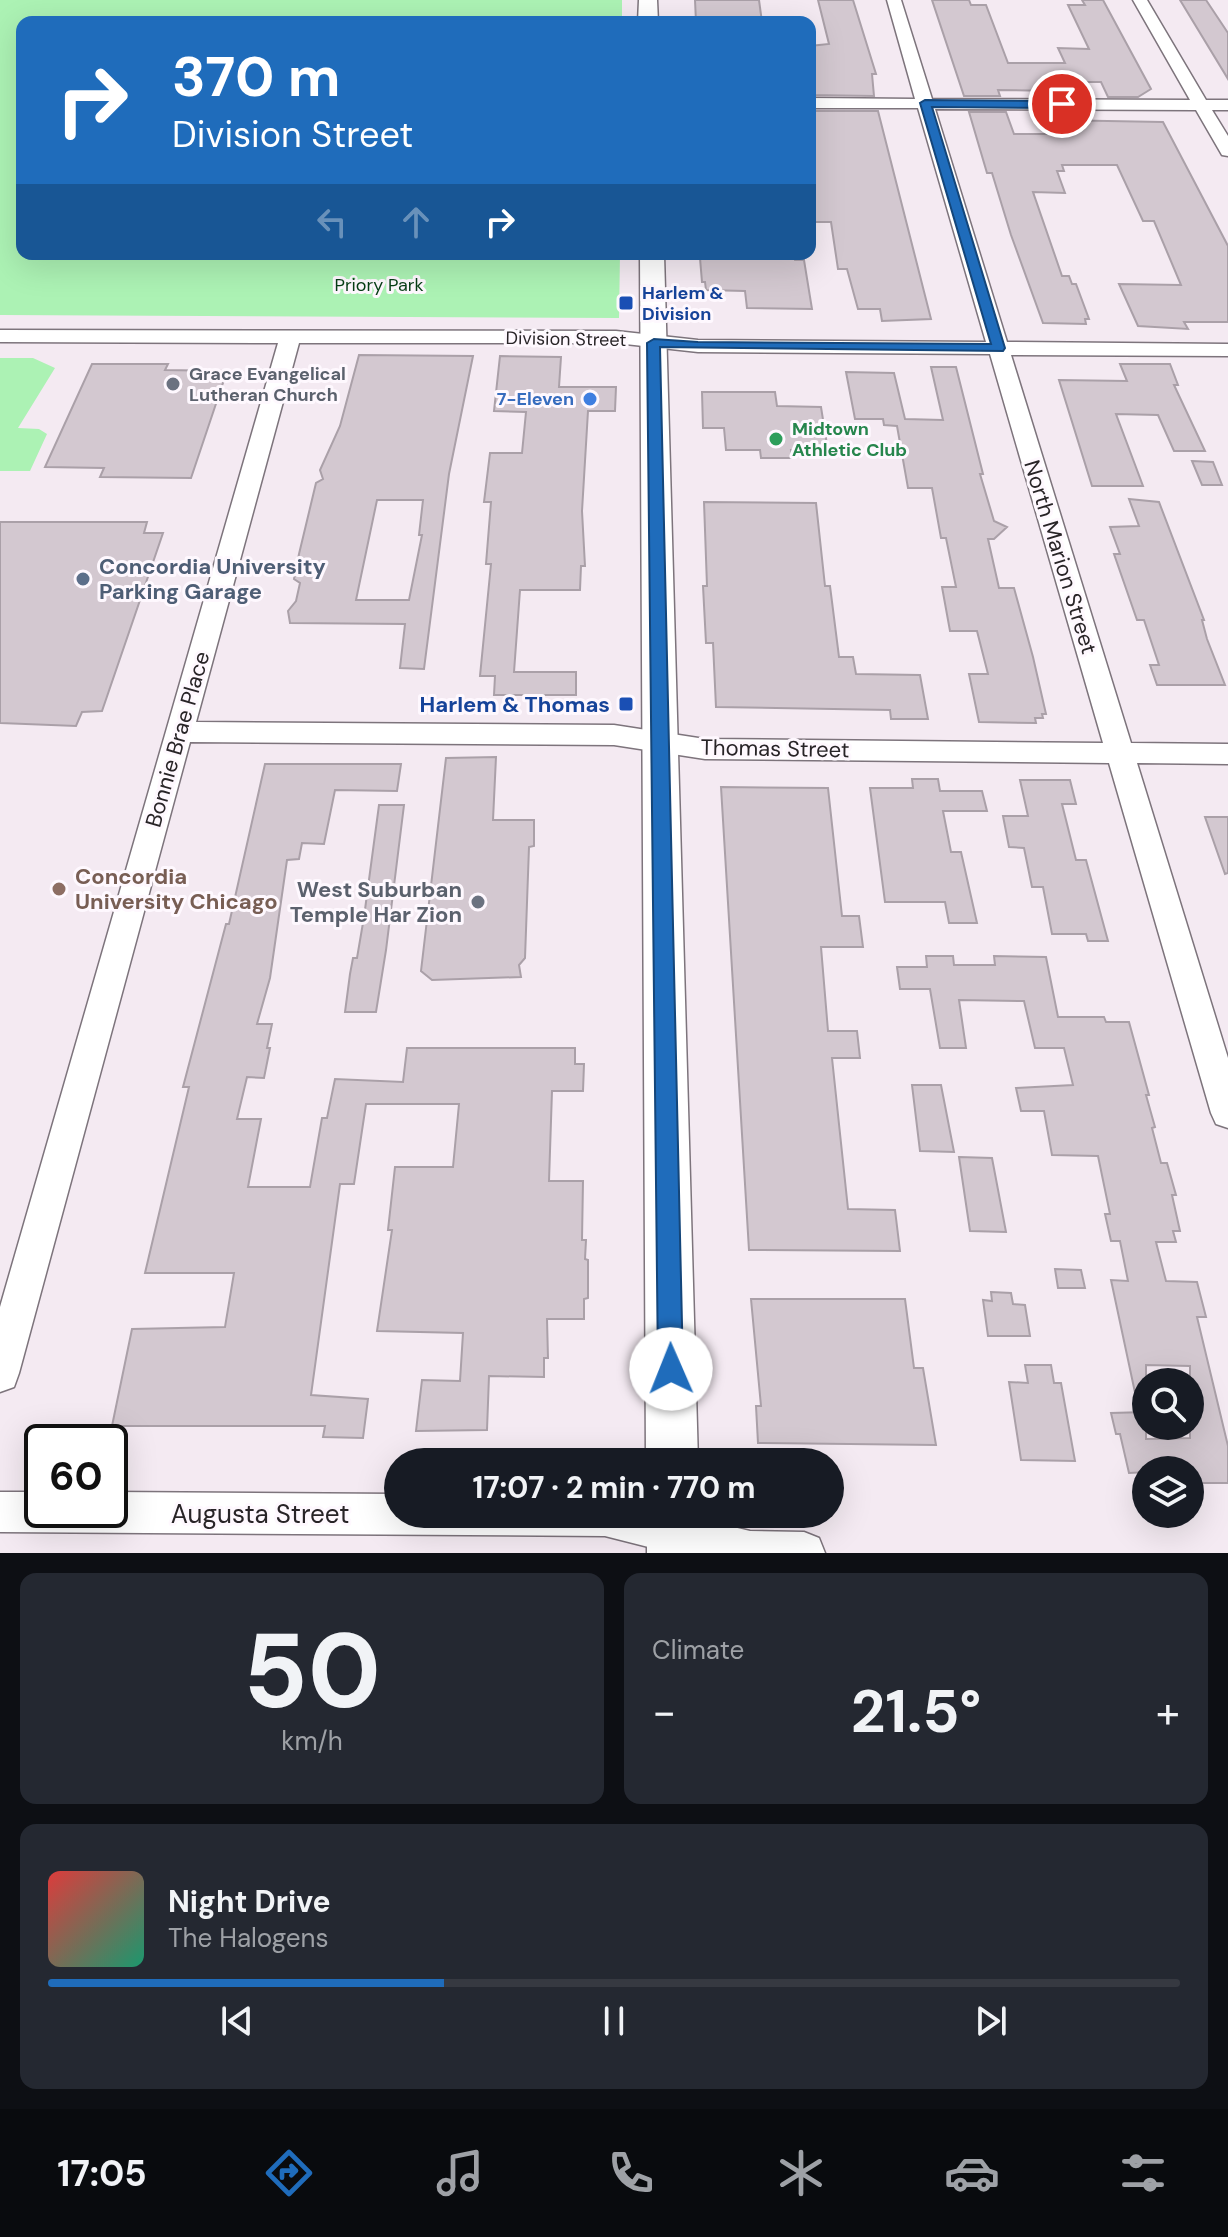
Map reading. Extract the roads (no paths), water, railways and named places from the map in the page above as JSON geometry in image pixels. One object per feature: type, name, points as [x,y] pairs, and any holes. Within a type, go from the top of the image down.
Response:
[{"type":"main road","points":[[652,260],[672,1448]]},
{"type":"street","name":"North Marion Street","points":[[894,0],[1228,1113]]},
{"type":"street","points":[[1140,0],[1228,151]]},
{"type":"street","points":[[816,103],[1228,105]]},
{"type":"street","name":"Division Street","points":[[0,336],[616,337],[698,346],[1228,350]]},
{"type":"street","name":"Bonnie Brae Place","points":[[0,1373],[290,337]]},
{"type":"street","name":"Thomas Street","points":[[179,732],[614,735],[705,749],[1228,754]]},
{"type":"street","name":"Augusta Street","points":[[0,1512],[605,1516],[750,1552],[804,1553]]},
{"type":"place","name":"Harlem & Division","points":[[626,303]]},
{"type":"place","name":"Grace Evangelical Lutheran Church","points":[[173,384]]},
{"type":"place","name":"7-Eleven","points":[[590,399]]},
{"type":"place","name":"Midtown Athletic Club","points":[[776,439]]},
{"type":"place","name":"Concordia University Parking Garage","points":[[83,579]]},
{"type":"place","name":"Harlem & Thomas","points":[[626,704]]},
{"type":"place","name":"Concordia University Chicago","points":[[59,889]]},
{"type":"place","name":"West Suburban Temple Har Zion","points":[[478,902]]},
{"type":"park label","name":"Priory Park","points":[[379,285]]}]
